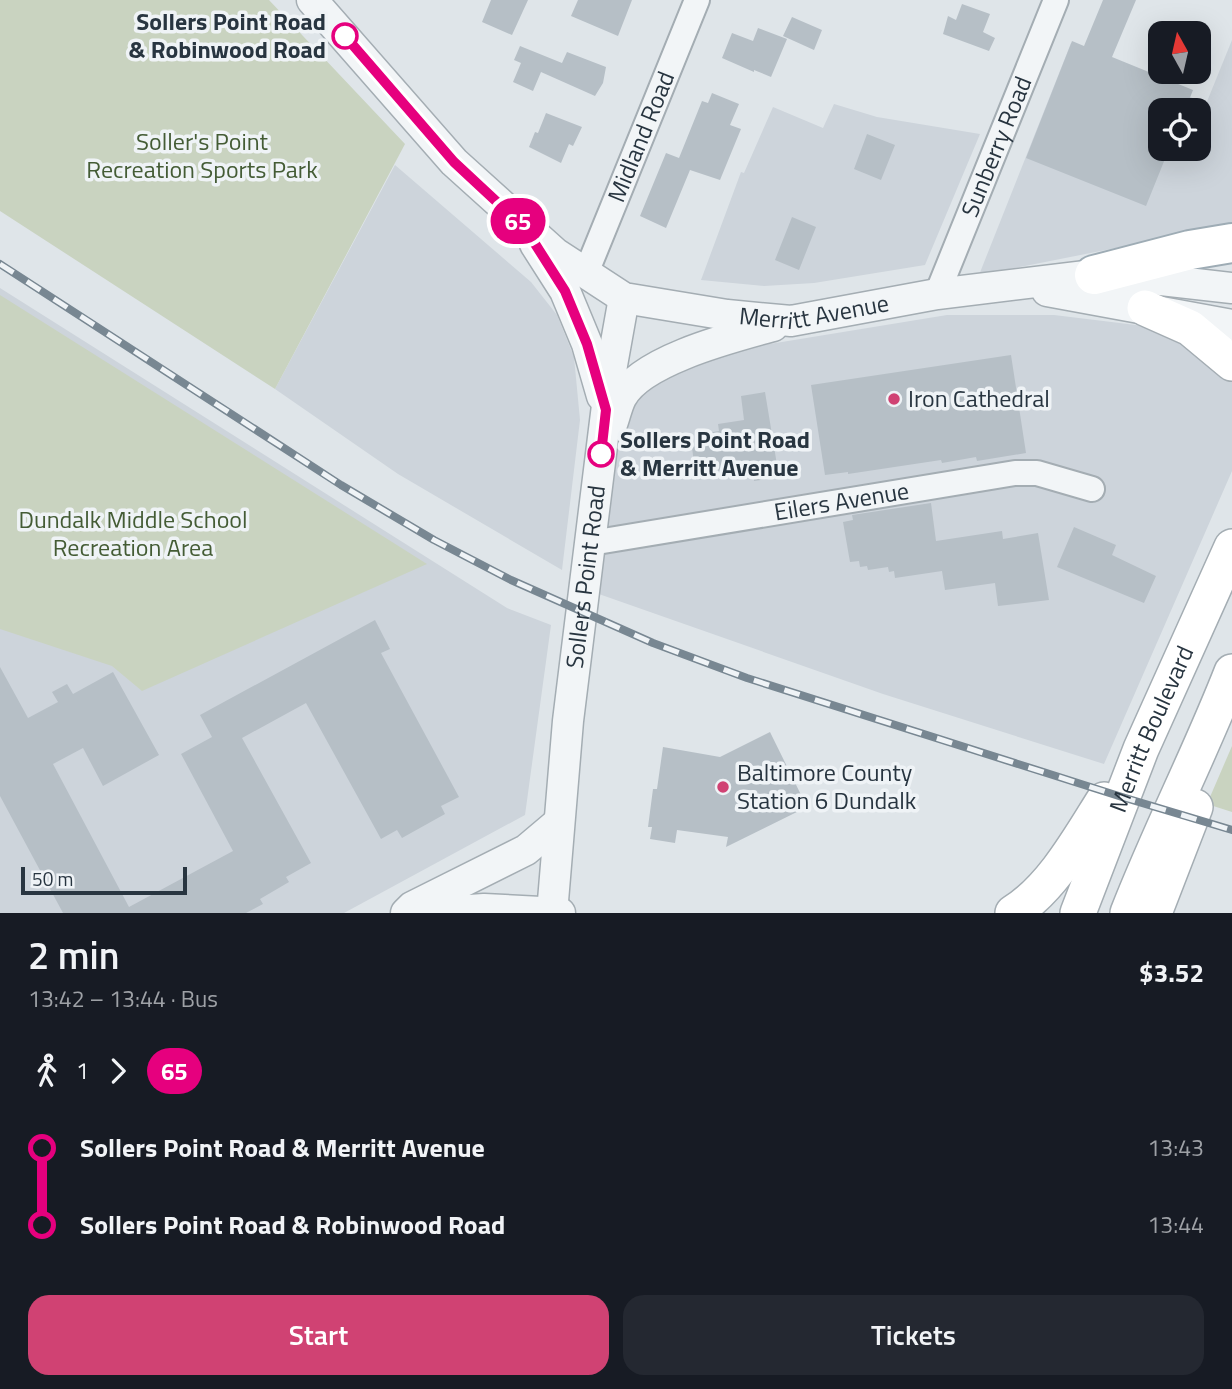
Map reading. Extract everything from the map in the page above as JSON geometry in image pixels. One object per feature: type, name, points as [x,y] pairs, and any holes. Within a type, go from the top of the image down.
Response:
[{"type":"main road","points":[[1094,275],[1190,250],[1232,243]]},
{"type":"main road","points":[[1145,308],[1190,328],[1232,363]]},
{"type":"main road","name":"Merritt Boulevard","points":[[1078,913],[1141,749],[1232,547]]},
{"type":"main road","points":[[1099,913],[1161,761],[1184,653]]},
{"type":"main road","name":"Merritt Boulevard","points":[[1128,913],[1151,853],[1216,715],[1232,673]]},
{"type":"main road","points":[[1154,913],[1193,818],[1216,715]]},
{"type":"main road","points":[[1013,913],[1049,880],[1141,749]]},
{"type":"street","name":"Midland Road","points":[[586,273],[696,0]]},
{"type":"street","name":"Sunberry Road","points":[[937,294],[1056,0]]},
{"type":"street","points":[[325,5],[454,162],[555,253],[624,298]]},
{"type":"street","points":[[525,228],[565,291],[587,344],[606,410]]},
{"type":"street","name":"Merritt Avenue","points":[[624,298],[727,315],[791,320],[937,294],[1094,275],[1232,288]]},
{"type":"street","name":"Merritt Avenue","points":[[1005,286],[1075,295],[1232,325]]},
{"type":"street","name":"Sollers Point Road","points":[[555,913],[558,823],[568,724],[606,410],[624,298]]},
{"type":"street","points":[[601,454],[622,396],[645,374],[682,354],[791,320]]},
{"type":"street","name":"Eilers Avenue","points":[[591,544],[1015,473],[1037,473],[1092,489]]},
{"type":"street","points":[[406,913],[430,897],[526,850],[558,823]]},
{"type":"street","points":[[428,913],[484,909],[555,913]]},
{"type":"shaded area","points":[[1232,40],[1232,231],[1126,246],[979,275],[1071,43],[1148,78],[1148,84],[1162,84],[1193,98],[1148,98],[1148,161],[1211,161],[1211,98],[1208,98]]},
{"type":"shaded area","points":[[834,104],[877,117],[980,134],[925,265],[814,283],[764,286],[701,280],[741,172],[744,173],[773,107],[823,128]]},
{"type":"shaded area","points":[[395,165],[531,282],[557,315],[574,357],[580,420],[562,570],[398,474],[275,389]]},
{"type":"shaded area","points":[[0,288],[507,608],[551,625],[525,815],[344,913],[0,913]]},
{"type":"shaded area","points":[[947,315],[1054,315],[1136,325],[1201,346],[1232,376],[1232,471],[1104,764],[883,694],[596,593],[615,446],[629,402],[696,356]]},
{"type":"green space","name":"Soller's Point Recreation Sports Park","points":[[0,0],[269,0],[405,144],[275,389],[0,211]]},
{"type":"green space","name":"Dundalk Middle School Recreation Area","points":[[0,295],[427,564],[142,691],[112,666],[0,629]]},
{"type":"green space","points":[[1232,746],[1232,812],[1207,804]]},
{"type":"building","points":[[491,0],[528,0],[512,35],[482,22]]},
{"type":"building","points":[[578,0],[632,0],[618,36],[571,16]]},
{"type":"building","points":[[1103,0],[1136,0],[1112,57],[1148,72],[1148,84],[1178,84],[1193,90],[1190,98],[1148,98],[1148,161],[1164,161],[1146,206],[1026,158],[1072,41],[1084,46]]},
{"type":"building","points":[[962,4],[990,14],[983,32],[995,38],[989,51],[943,34],[948,16],[956,20]]},
{"type":"building","points":[[792,17],[822,30],[814,50],[783,36]]},
{"type":"building","points":[[758,28],[787,39],[771,77],[722,58],[732,33],[753,41]]},
{"type":"building","points":[[520,46],[562,63],[567,52],[606,67],[603,83],[595,96],[541,72],[533,91],[513,82],[521,63],[514,60]]},
{"type":"building","points":[[712,93],[739,104],[730,125],[741,129],[720,180],[690,170],[666,228],[640,216],[666,153],[679,158],[702,101],[708,103]]},
{"type":"building","points":[[546,113],[582,127],[573,146],[569,144],[561,163],[529,147]]},
{"type":"building","points":[[867,134],[895,145],[881,180],[854,169]]},
{"type":"building","points":[[792,217],[816,227],[799,270],[775,260]]},
{"type":"building","points":[[1011,355],[1026,453],[977,461],[976,457],[942,463],[941,460],[825,475],[811,385]]},
{"type":"building","points":[[765,392],[779,477],[754,481],[753,470],[696,480],[692,447],[703,445],[702,434],[719,431],[718,424],[744,420],[741,396]]},
{"type":"building","points":[[931,503],[936,541],[1002,531],[1003,539],[1038,533],[1049,600],[998,606],[995,583],[945,590],[942,571],[895,578],[894,571],[889,572],[888,567],[868,570],[867,566],[860,567],[859,561],[850,562],[843,522],[853,520],[852,515]]},
{"type":"building","points":[[1074,527],[1116,545],[1112,555],[1156,576],[1144,603],[1057,567]]},
{"type":"building","points":[[375,620],[390,649],[381,653],[459,797],[441,806],[445,814],[402,838],[397,830],[381,839],[306,703],[242,738],[311,863],[286,877],[289,882],[260,899],[263,904],[246,913],[63,913],[0,796],[0,667],[28,718],[58,702],[52,692],[67,684],[73,694],[113,672],[159,755],[103,786],[83,748],[53,764],[129,907],[233,851],[181,754],[212,737],[200,715]]},
{"type":"building","points":[[770,732],[807,807],[726,847],[728,837],[677,830],[675,843],[650,839],[652,827],[648,827],[653,789],[657,789],[663,747],[720,757]]},
{"type":"railway","points":[[0,264],[341,485],[434,540],[511,580],[653,643],[747,678],[1232,830]]},
{"type":"bus line","name":"65","points":[[345,36],[454,162],[525,228],[565,291],[587,344],[606,410],[601,454]]},
{"type":"place","name":"Sollers Point Road & Robinwood Road","points":[[345,36]]},
{"type":"place","name":"Iron Cathedral","points":[[894,399]]},
{"type":"place","name":"Sollers Point Road & Merritt Avenue","points":[[601,454]]},
{"type":"place","name":"Baltimore County Station 6 Dundalk","points":[[723,787]]}]
